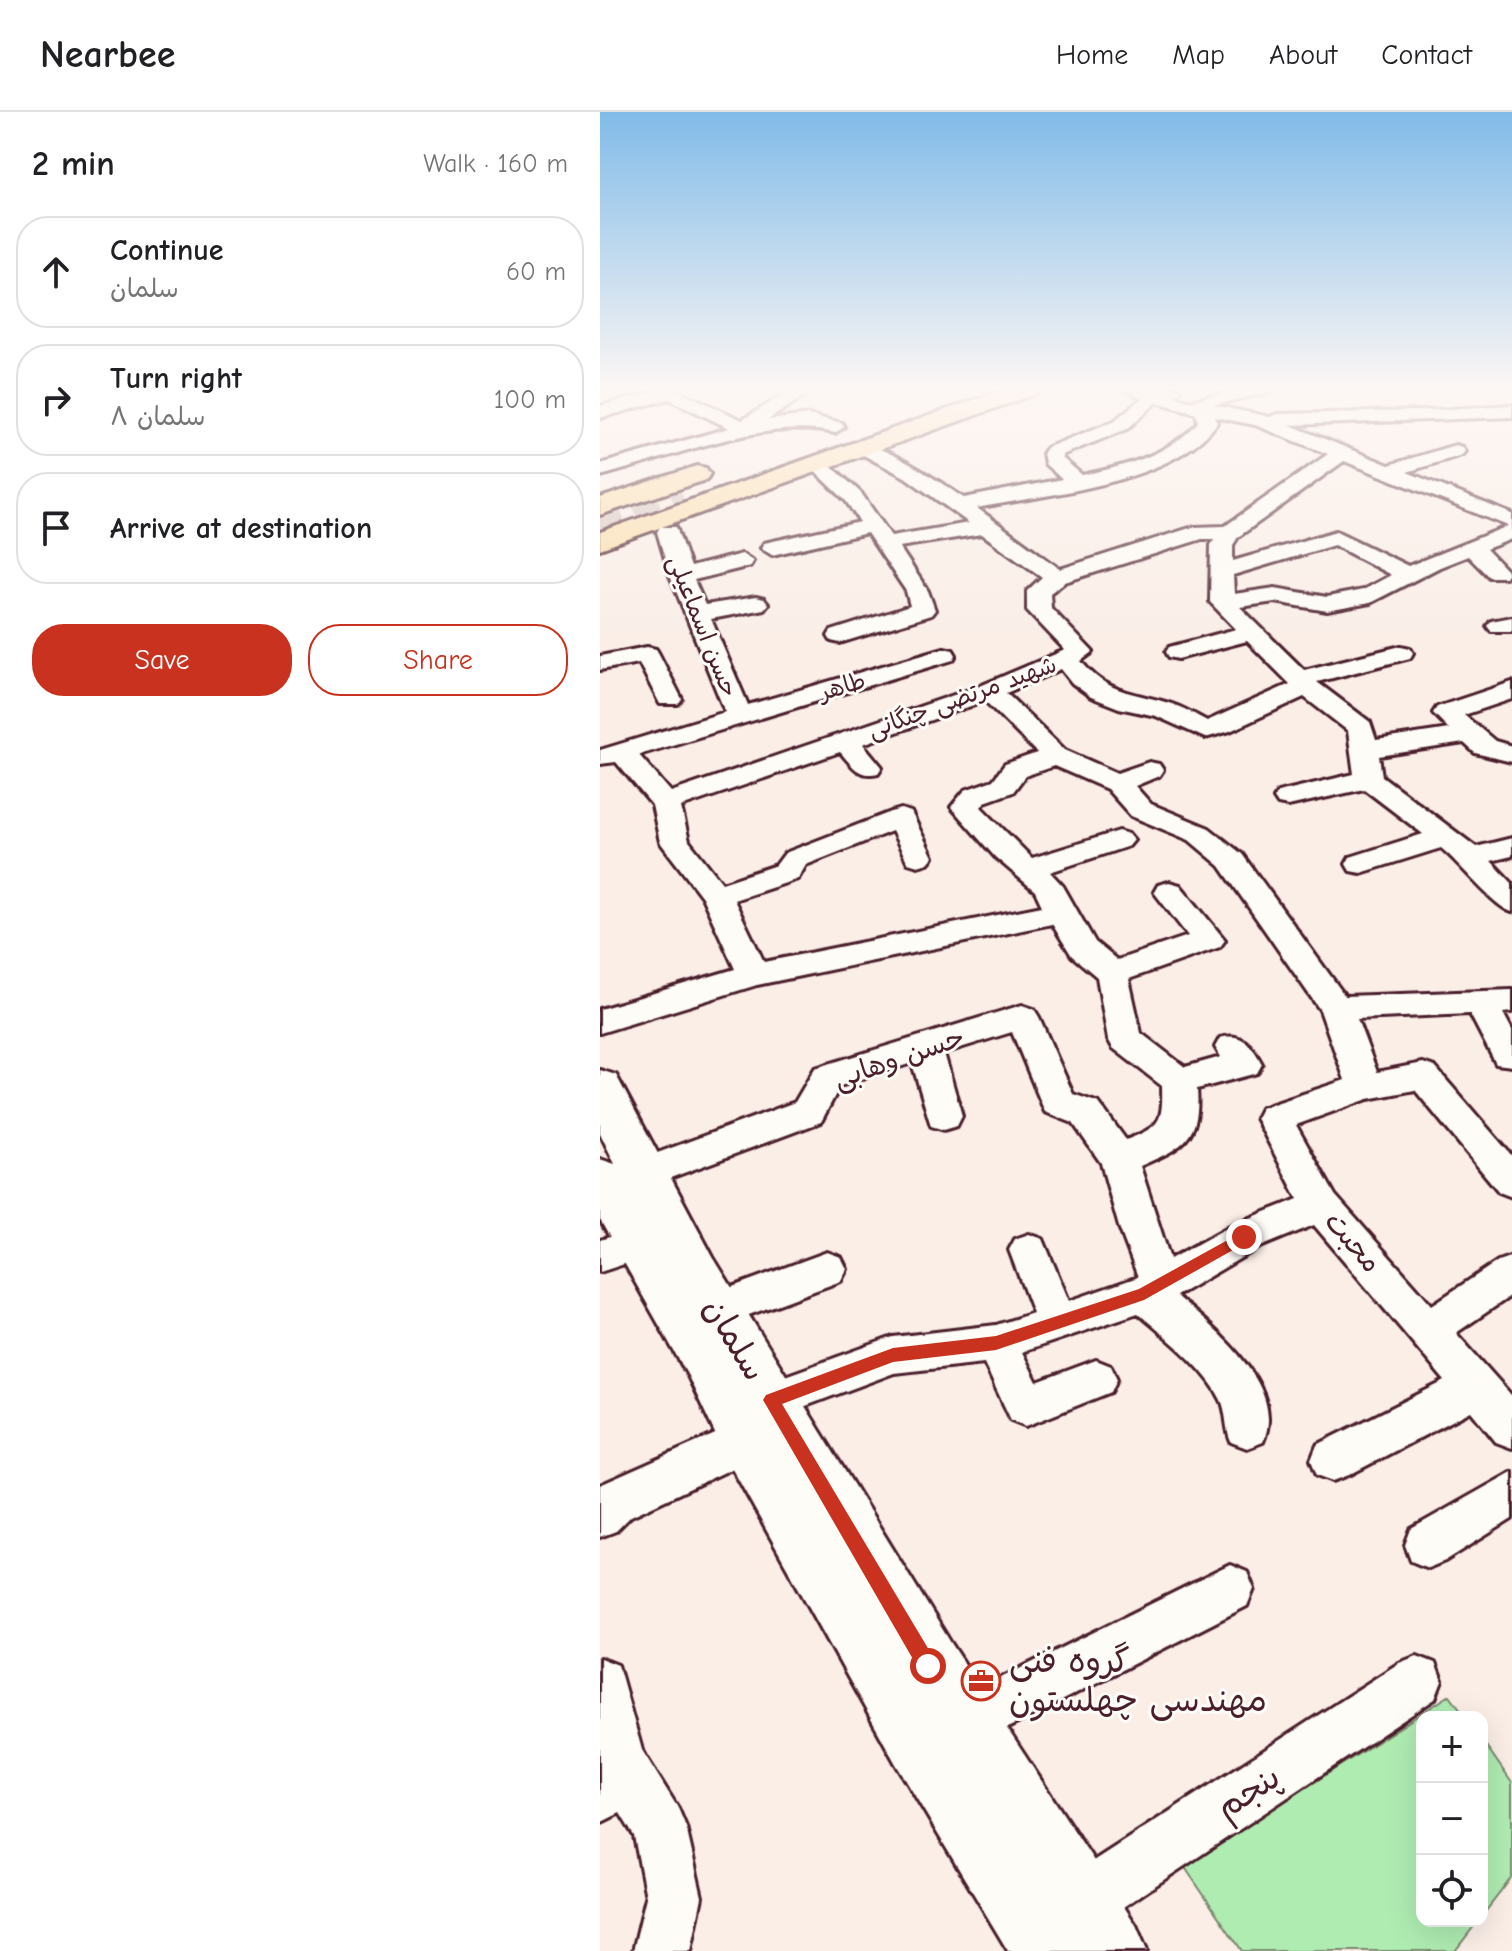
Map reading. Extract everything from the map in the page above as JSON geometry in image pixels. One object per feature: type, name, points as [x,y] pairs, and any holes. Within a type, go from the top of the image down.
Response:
[{"type":"main road","points":[[600,541],[705,474]]},
{"type":"main road","points":[[667,497],[731,474]]},
{"type":"main road","points":[[667,497],[739,474]]},
{"type":"main road","points":[[600,507],[667,497],[773,474]]},
{"type":"main road","name":"سلمان","points":[[600,1087],[638,1244],[707,1359],[759,1420],[964,1723],[1080,1935]]},
{"type":"main road","name":"سلمان","points":[[638,1244],[719,1309],[759,1420],[920,1740],[1080,1935]]},
{"type":"street","points":[[634,474],[667,497]]},
{"type":"street","points":[[829,474],[854,497],[917,591],[923,610],[840,636]]},
{"type":"street","points":[[913,474],[961,505],[986,527],[1057,577],[1201,532],[1233,531]]},
{"type":"street","points":[[1069,474],[1076,480]]},
{"type":"street","points":[[961,505],[1114,474]]},
{"type":"street","points":[[1306,474],[1259,501],[1222,545],[1222,602],[1303,682],[1361,728],[1369,779],[1471,857],[1509,895]]},
{"type":"street","points":[[1390,474],[1512,521]]},
{"type":"street","points":[[1392,499],[1426,488]]},
{"type":"street","points":[[1200,514],[1233,531]]},
{"type":"street","points":[[772,548],[879,534],[986,527]]},
{"type":"street","name":"حسن اسماعیلی","points":[[611,755],[740,716],[681,576],[668,532]]},
{"type":"street","points":[[1222,602],[1275,595],[1327,604],[1370,596],[1432,562],[1512,532]]},
{"type":"street","points":[[1222,571],[1336,537],[1408,575]]},
{"type":"street","points":[[1471,547],[1497,572]]},
{"type":"street","points":[[681,576],[742,561]]},
{"type":"street","name":"شهید مرتضی چنگانی","points":[[666,803],[753,786],[844,739],[989,691],[1081,652],[1039,610],[1038,591],[1057,577]]},
{"type":"street","points":[[696,614],[756,604]]},
{"type":"street","points":[[1178,652],[1252,632]]},
{"type":"street","points":[[1067,660],[1081,678],[1100,692],[1128,703],[1164,710],[1205,730],[1229,734],[1303,682],[1401,653]]},
{"type":"street","points":[[600,663],[647,654],[669,699]]},
{"type":"street","name":"طاهر","points":[[740,716],[944,655]]},
{"type":"street","points":[[1512,690],[1446,713],[1485,747],[1512,754]]},
{"type":"street","points":[[989,691],[1055,756],[1117,783],[1141,810],[1199,834],[1231,860],[1336,1008],[1365,1087],[1423,1076],[1512,1182]]},
{"type":"street","points":[[1364,750],[1470,734]]},
{"type":"street","points":[[844,739],[868,767]]},
{"type":"street","points":[[611,755],[666,803],[675,842],[716,895],[754,975]]},
{"type":"street","points":[[1055,756],[1015,770],[1003,786],[975,796],[965,807],[1025,870],[1048,886],[1083,949],[1112,973],[1125,1039],[1179,1081],[1181,1116],[1166,1139],[1119,1159],[1153,1290],[1202,1343],[1242,1394],[1247,1428]]},
{"type":"street","points":[[1117,783],[1149,770]]},
{"type":"street","points":[[1288,798],[1369,779]]},
{"type":"street","points":[[716,895],[787,872],[795,859],[901,818],[918,857]]},
{"type":"street","points":[[1361,864],[1445,837]]},
{"type":"street","points":[[1025,870],[1119,840]]},
{"type":"street","points":[[1471,857],[1512,847]]},
{"type":"street","points":[[1112,973],[1209,940],[1169,892]]},
{"type":"street","points":[[600,1021],[754,975],[1061,912]]},
{"type":"street","points":[[1336,1008],[1496,1002],[1508,1055]]},
{"type":"street","name":"حسن وهابی","points":[[623,1175],[808,1112],[827,1077],[1022,1017],[1047,1070],[1058,1103],[1086,1113],[1119,1159]]},
{"type":"street","points":[[925,1047],[944,1116]]},
{"type":"street","points":[[1179,1081],[1245,1064],[1232,1047]]},
{"type":"street","name":"محبت","points":[[1365,1087],[1274,1118],[1321,1206],[1512,1428]]},
{"type":"street","points":[[600,1515],[615,1501],[759,1420],[893,1355],[996,1343],[1153,1290],[1244,1237],[1321,1206]]},
{"type":"street","points":[[1029,1250],[1057,1322]]},
{"type":"street","points":[[719,1309],[827,1269]]},
{"type":"street","points":[[1429,1329],[1512,1273]]},
{"type":"street","points":[[996,1343],[1026,1406],[1096,1379]]},
{"type":"street","points":[[1333,1460],[1478,1386]]},
{"type":"street","points":[[1428,1545],[1512,1494]]},
{"type":"street","points":[[964,1723],[1230,1589]]},
{"type":"street","name":"پنجم","points":[[1080,1935],[1417,1681]]},
{"type":"street","points":[[600,1683],[609,1778],[659,1827],[674,1897],[662,1951]]},
{"type":"green space","points":[[1450,1695],[1462,1711],[1425,1711]]},
{"type":"green space","points":[[1416,1717],[1416,1927],[1473,1927],[1455,1951],[1242,1951],[1184,1866]]},
{"type":"green space","points":[[1488,1749],[1512,1783],[1512,1877],[1488,1908]]},
{"type":"tunnel","points":[[600,530],[684,500]]},
{"type":"place","name":"گروه فنی مهندسی چهلستون","points":[[981,1681]]},
{"type":"route","points":[[928,1666],[771,1400],[893,1355],[996,1343],[1144,1294],[1244,1237]]}]
